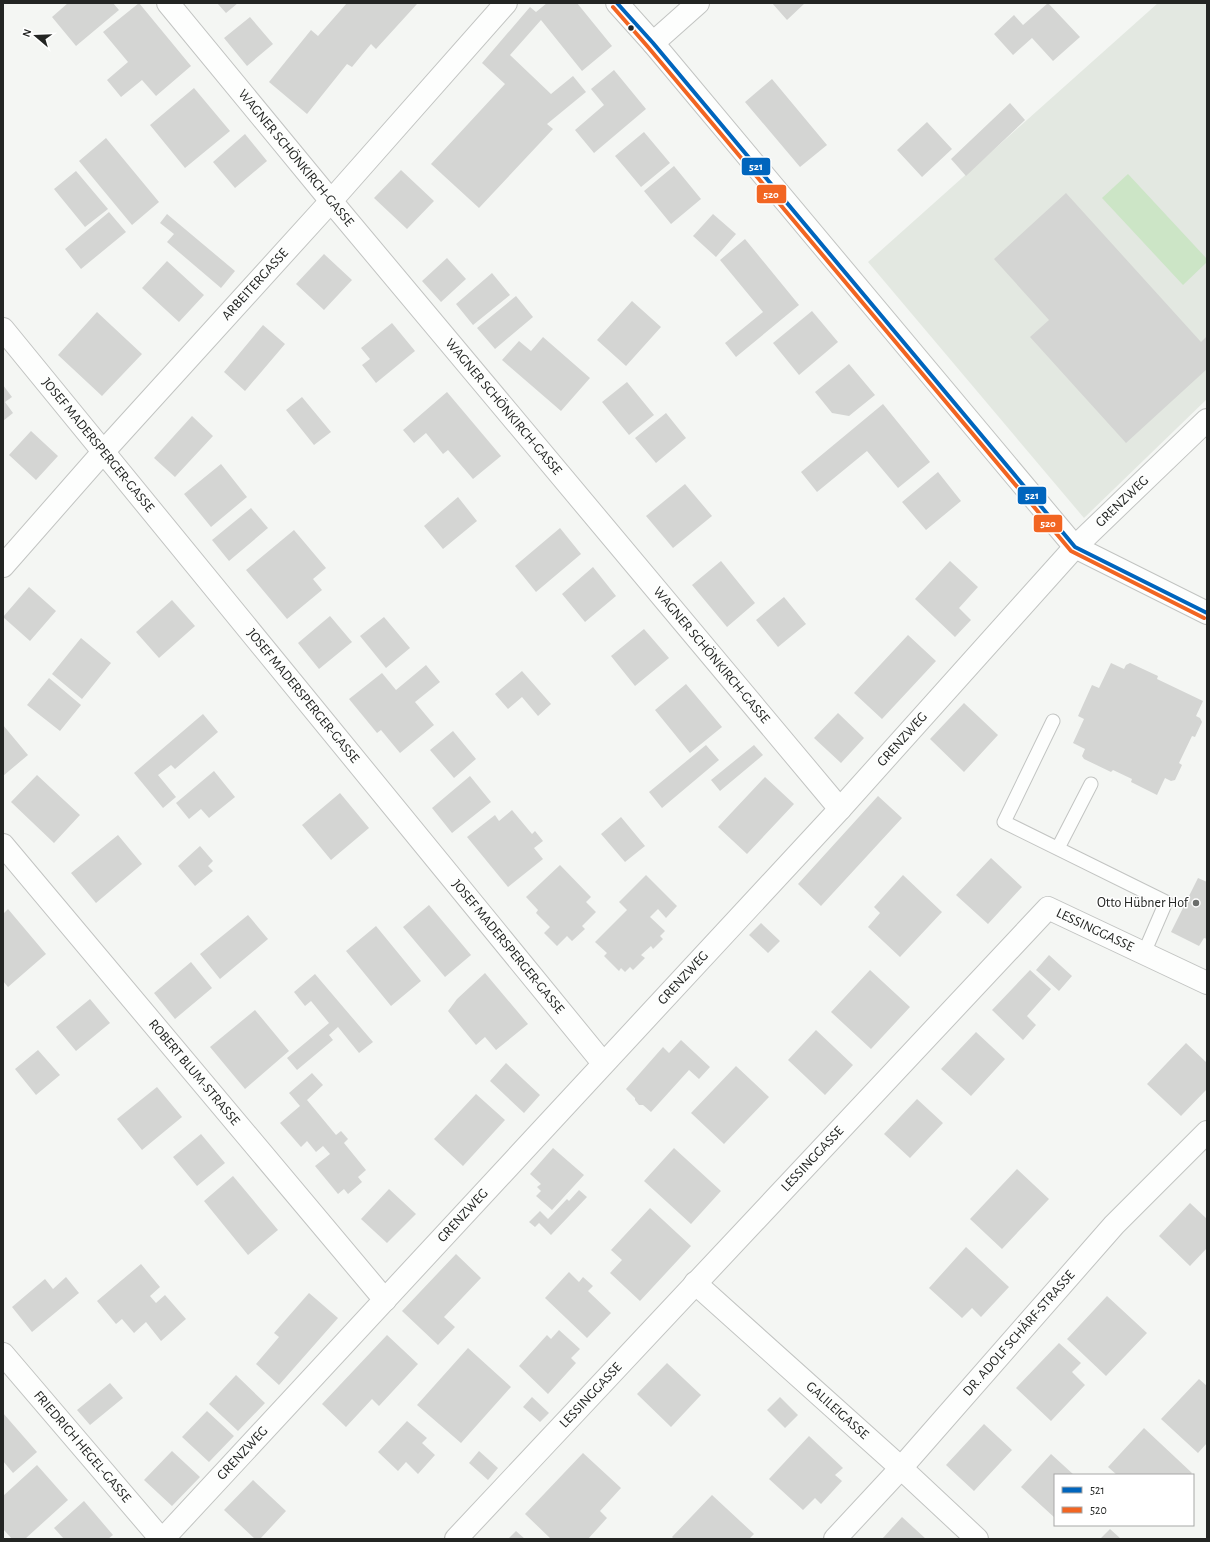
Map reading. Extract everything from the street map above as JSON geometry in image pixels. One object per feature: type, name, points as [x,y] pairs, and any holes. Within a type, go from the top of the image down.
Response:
[{"type":"street","name":"WAGNER SCHÖNKIRCH-GASSE","points":[[168,3],[331,201],[840,809]]},
{"type":"street","name":"ARBEITERGASSE","points":[[3,566],[104,451],[331,201],[506,3]]},
{"type":"street","points":[[617,3],[653,43],[1075,547],[1207,613]]},
{"type":"street","points":[[653,43],[698,3]]},
{"type":"street","name":"JOSEF MADERSPERGER-GASSE","points":[[3,329],[603,1063]]},
{"type":"street","name":"GRENZWEG","points":[[162,1539],[840,809],[1075,547],[1207,420]]},
{"type":"street","name":"ROBERT BLUM-STRASSE","points":[[3,845],[384,1300]]},
{"type":"street","name":"LESSINGGASSE","points":[[456,1539],[1048,908],[1207,983]]},
{"type":"street","name":"DR. ADOLF SCHÄRF-STRASSE","points":[[834,1539],[901,1468],[1114,1225],[1207,1132]]},
{"type":"street","name":"GALILEIGASSE","points":[[695,1283],[901,1468],[977,1539]]},
{"type":"street","name":"FRIEDRICH HEGEL-GASSE","points":[[3,1354],[162,1539]]},
{"type":"lane","points":[[1053,721],[1004,822],[1166,902],[1144,953]]},
{"type":"lane","points":[[1058,848],[1091,784]]},
{"type":"shaded area","points":[[1158,3],[1207,3],[1207,399],[1084,518],[868,262]]},
{"type":"green space","points":[[1128,174],[1207,259],[1207,262],[1183,285],[1102,198]]},
{"type":"building","points":[[68,3],[113,3],[119,10],[76,46],[52,17]]},
{"type":"building","points":[[139,3],[191,66],[156,96],[142,80],[121,97],[107,80],[128,62],[103,32]]},
{"type":"building","points":[[217,3],[238,3],[226,13]]},
{"type":"building","points":[[347,3],[417,4],[376,49],[371,44],[352,67],[347,64],[307,114],[269,82],[311,30],[318,36]]},
{"type":"building","points":[[547,3],[577,3],[612,46],[582,71],[541,20],[510,55],[551,94],[573,76],[586,92],[547,124],[553,129],[479,208],[431,164],[505,84],[482,63],[530,7],[536,12]]},
{"type":"building","points":[[772,3],[805,3],[787,20]]},
{"type":"building","points":[[1048,3],[1080,37],[1053,61],[1032,38],[1013,55],[994,34],[1014,15],[1023,25]]},
{"type":"building","points":[[250,17],[273,44],[247,66],[224,38]]},
{"type":"building","points":[[614,70],[646,109],[594,153],[575,130],[604,105],[591,89]]},
{"type":"building","points":[[772,79],[827,145],[800,167],[745,102]]},
{"type":"building","points":[[194,88],[230,131],[185,168],[150,125]]},
{"type":"building","points":[[1010,103],[1025,120],[966,176],[951,159]]},
{"type":"building","points":[[927,122],[952,149],[922,177],[897,150]]},
{"type":"building","points":[[644,132],[670,163],[641,187],[615,156]]},
{"type":"building","points":[[245,134],[267,161],[235,188],[213,162]]},
{"type":"building","points":[[106,138],[159,202],[132,225],[79,161]]},
{"type":"building","points":[[674,166],[701,199],[671,224],[644,191]]},
{"type":"building","points":[[401,170],[434,201],[407,229],[374,198]]},
{"type":"building","points":[[76,171],[108,209],[85,227],[54,189]]},
{"type":"building","points":[[1066,193],[1201,342],[1207,336],[1207,369],[1126,443],[1030,337],[1049,320],[994,259]]},
{"type":"building","points":[[109,212],[126,232],[81,269],[65,249]]},
{"type":"building","points":[[167,214],[235,271],[221,288],[167,242],[174,234],[160,223]]},
{"type":"building","points":[[713,214],[736,234],[716,257],[693,236]]},
{"type":"building","points":[[745,239],[799,305],[736,357],[725,343],[763,312],[720,260]]},
{"type":"building","points":[[324,254],[352,280],[324,310],[296,284]]},
{"type":"building","points":[[447,258],[466,279],[441,302],[422,281]]},
{"type":"building","points":[[167,261],[204,295],[179,322],[142,288]]},
{"type":"building","points":[[492,273],[510,295],[473,325],[456,304]]},
{"type":"building","points":[[516,296],[533,317],[495,349],[477,328]]},
{"type":"building","points":[[632,301],[661,327],[626,366],[597,340]]},
{"type":"building","points":[[812,311],[838,342],[799,375],[773,343]]},
{"type":"building","points":[[97,312],[142,354],[102,396],[58,355]]},
{"type":"building","points":[[392,323],[415,351],[376,383],[362,365],[370,359],[361,348]]},
{"type":"building","points":[[263,325],[285,344],[245,391],[224,372]]},
{"type":"building","points":[[543,337],[590,378],[561,411],[502,360],[519,341],[531,351]]},
{"type":"building","points":[[849,364],[875,395],[849,416],[832,413],[815,392]]},
{"type":"building","points":[[627,382],[654,415],[629,435],[602,402]]},
{"type":"building","points":[[3,385],[12,397],[5,402],[13,413],[3,421]]},
{"type":"building","points":[[447,392],[501,456],[473,479],[448,450],[443,454],[426,433],[414,443],[403,430]]},
{"type":"building","points":[[302,397],[331,432],[314,445],[286,410]]},
{"type":"building","points":[[883,404],[930,462],[898,488],[867,451],[817,492],[801,472]]},
{"type":"building","points":[[666,413],[686,438],[656,463],[635,438]]},
{"type":"building","points":[[192,416],[213,436],[175,477],[154,458]]},
{"type":"building","points":[[31,431],[58,456],[36,480],[9,455]]},
{"type":"building","points":[[221,464],[247,497],[211,527],[184,494]]},
{"type":"building","points":[[938,472],[961,501],[926,530],[902,502]]},
{"type":"building","points":[[685,484],[712,516],[673,548],[646,516]]},
{"type":"building","points":[[458,497],[477,521],[443,549],[424,526]]},
{"type":"building","points":[[251,508],[268,528],[229,561],[212,540]]},
{"type":"building","points":[[560,528],[581,554],[536,592],[515,566]]},
{"type":"building","points":[[294,530],[326,568],[313,579],[322,590],[287,619],[246,570]]},
{"type":"building","points":[[721,561],[755,603],[727,627],[692,585]]},
{"type":"building","points":[[950,561],[978,587],[959,608],[971,620],[955,637],[915,599]]},
{"type":"building","points":[[593,567],[616,596],[585,622],[562,594]]},
{"type":"building","points":[[29,587],[56,611],[30,641],[3,617]]},
{"type":"building","points":[[784,597],[806,624],[778,647],[756,620]]},
{"type":"building","points":[[172,600],[195,626],[159,658],[136,632]]},
{"type":"building","points":[[330,616],[352,642],[319,669],[298,643]]},
{"type":"building","points":[[384,617],[410,648],[386,668],[360,636]]},
{"type":"building","points":[[644,629],[669,658],[635,686],[611,656]]},
{"type":"building","points":[[908,635],[936,661],[882,719],[854,693]]},
{"type":"building","points":[[81,638],[111,663],[82,699],[52,674]]},
{"type":"building","points":[[1111,663],[1124,669],[1126,665],[1130,663],[1158,676],[1157,679],[1203,701],[1196,716],[1200,718],[1202,722],[1195,737],[1192,736],[1179,763],[1182,765],[1175,780],[1171,781],[1165,778],[1157,795],[1131,782],[1132,779],[1113,770],[1111,772],[1084,759],[1082,756],[1085,749],[1073,743],[1084,719],[1078,716],[1092,685],[1099,688]]},
{"type":"building","points":[[426,665],[440,682],[415,702],[434,725],[400,753],[381,730],[377,733],[349,699],[382,673],[396,690]]},
{"type":"building","points":[[522,671],[551,704],[538,716],[522,697],[508,709],[495,694]]},
{"type":"building","points":[[49,678],[81,705],[60,731],[27,705]]},
{"type":"building","points":[[686,684],[722,727],[690,753],[655,710]]},
{"type":"building","points":[[964,703],[998,735],[964,772],[930,739]]},
{"type":"building","points":[[838,713],[864,738],[841,763],[814,738]]},
{"type":"building","points":[[203,714],[218,732],[175,769],[171,765],[158,775],[176,797],[163,808],[134,773]]},
{"type":"building","points":[[3,725],[28,755],[3,776]]},
{"type":"building","points":[[453,731],[476,759],[454,778],[430,750]]},
{"type":"building","points":[[706,745],[719,760],[662,808],[649,792]]},
{"type":"building","points":[[754,745],[763,755],[720,791],[711,780]]},
{"type":"building","points":[[214,771],[235,797],[209,818],[201,809],[189,819],[176,803]]},
{"type":"building","points":[[37,775],[80,815],[54,843],[11,802]]},
{"type":"building","points":[[470,776],[491,802],[452,833],[432,808]]},
{"type":"building","points":[[765,777],[794,804],[747,854],[718,827]]},
{"type":"building","points":[[340,793],[369,828],[331,860],[302,825]]},
{"type":"building","points":[[878,796],[902,818],[821,906],[798,884]]},
{"type":"building","points":[[512,810],[532,834],[535,831],[543,841],[534,848],[543,859],[508,887],[467,837],[495,815],[499,821]]},
{"type":"building","points":[[621,817],[645,846],[625,862],[601,834]]},
{"type":"building","points":[[118,835],[142,864],[96,903],[71,873]]},
{"type":"building","points":[[200,846],[213,861],[208,866],[213,871],[195,886],[178,866]]},
{"type":"building","points":[[991,858],[1022,887],[988,924],[956,895]]},
{"type":"building","points":[[560,865],[591,897],[586,902],[596,912],[582,926],[585,929],[572,941],[567,936],[557,946],[544,933],[550,927],[536,913],[538,910],[526,897]]},
{"type":"building","points":[[646,875],[677,906],[666,918],[658,909],[650,917],[665,931],[660,936],[663,939],[653,949],[651,946],[641,955],[645,958],[633,970],[630,967],[625,972],[621,968],[619,971],[604,956],[607,953],[595,942],[627,910],[619,902]]},
{"type":"building","points":[[903,875],[942,912],[900,957],[868,927],[880,913],[874,907]]},
{"type":"building","name":"Otto Hübner Hof","points":[[1198,878],[1207,882],[1207,939],[1204,938],[1199,946],[1171,932]]},
{"type":"building","points":[[429,905],[471,955],[445,977],[403,927]]},
{"type":"building","points":[[8,909],[46,954],[8,987],[3,981],[3,914]]},
{"type":"building","points":[[248,915],[268,939],[220,979],[200,954]]},
{"type":"building","points":[[761,923],[780,941],[768,953],[749,935]]},
{"type":"building","points":[[376,926],[421,981],[391,1006],[346,951]]},
{"type":"building","points":[[1049,955],[1072,976],[1059,991],[1036,970]]},
{"type":"building","points":[[191,962],[212,988],[175,1019],[154,993]]},
{"type":"building","points":[[870,970],[910,1007],[871,1049],[831,1012]]},
{"type":"building","points":[[1030,970],[1051,989],[1027,1016],[1036,1025],[1023,1040],[992,1010]]},
{"type":"building","points":[[485,973],[528,1024],[496,1050],[485,1037],[476,1045],[448,1011],[457,999]]},
{"type":"building","points":[[315,974],[373,1042],[359,1053],[338,1027],[329,1035],[333,1040],[297,1070],[287,1058],[329,1023],[311,1001],[305,1006],[294,992]]},
{"type":"building","points":[[90,999],[110,1023],[76,1051],[56,1027]]},
{"type":"building","points":[[255,1010],[289,1051],[245,1089],[210,1047]]},
{"type":"building","points":[[816,1030],[853,1065],[825,1095],[788,1060]]},
{"type":"building","points":[[976,1032],[1005,1059],[971,1096],[941,1069]]},
{"type":"building","points":[[681,1040],[710,1067],[699,1079],[689,1070],[651,1112],[643,1105],[639,1105],[635,1098],[626,1089],[663,1047],[669,1053]]},
{"type":"building","points":[[1186,1043],[1207,1063],[1207,1089],[1181,1116],[1147,1084]]},
{"type":"building","points":[[38,1050],[60,1075],[36,1095],[15,1069]]},
{"type":"building","points":[[506,1063],[540,1095],[524,1113],[490,1081]]},
{"type":"building","points":[[736,1066],[769,1097],[724,1144],[691,1113]]},
{"type":"building","points":[[312,1073],[323,1085],[307,1100],[336,1135],[341,1131],[348,1139],[344,1143],[366,1170],[358,1177],[362,1182],[348,1194],[344,1189],[338,1194],[315,1166],[330,1154],[323,1146],[316,1152],[307,1141],[301,1147],[280,1123],[300,1106],[289,1093]]},
{"type":"building","points":[[157,1087],[182,1117],[142,1150],[117,1119]]},
{"type":"building","points":[[476,1094],[505,1120],[463,1166],[434,1139]]},
{"type":"building","points":[[917,1099],[943,1123],[910,1158],[884,1134]]},
{"type":"building","points":[[201,1134],[225,1163],[197,1186],[173,1157]]},
{"type":"building","points":[[553,1148],[584,1175],[552,1210],[536,1196],[541,1191],[537,1187],[541,1184],[530,1174]]},
{"type":"building","points":[[674,1148],[721,1191],[691,1224],[644,1181]]},
{"type":"building","points":[[1017,1169],[1049,1199],[1002,1249],[970,1219]]},
{"type":"building","points":[[233,1176],[278,1230],[248,1255],[204,1201]]},
{"type":"building","points":[[389,1189],[416,1214],[387,1243],[361,1219]]},
{"type":"building","points":[[579,1190],[587,1197],[551,1235],[539,1223],[535,1227],[529,1222],[540,1211],[548,1219],[567,1199],[569,1201]]},
{"type":"building","points":[[1190,1203],[1207,1219],[1207,1248],[1190,1266],[1159,1236]]},
{"type":"building","points":[[650,1208],[691,1246],[640,1301],[610,1273],[622,1260],[611,1250]]},
{"type":"building","points":[[966,1247],[1009,1287],[981,1317],[972,1308],[962,1318],[929,1288]]},
{"type":"building","points":[[456,1254],[481,1278],[444,1317],[455,1327],[438,1345],[402,1311]]},
{"type":"building","points":[[141,1264],[160,1287],[150,1296],[156,1303],[165,1295],[186,1319],[161,1341],[146,1322],[134,1333],[122,1319],[116,1324],[97,1301]]},
{"type":"building","points":[[569,1272],[579,1282],[583,1277],[593,1286],[588,1291],[611,1313],[587,1338],[545,1298]]},
{"type":"building","points":[[66,1277],[79,1293],[32,1332],[12,1307],[45,1279],[53,1289]]},
{"type":"building","points":[[309,1293],[338,1318],[279,1385],[256,1364],[279,1337],[274,1333]]},
{"type":"building","points":[[1107,1296],[1147,1333],[1106,1376],[1067,1339]]},
{"type":"building","points":[[559,1330],[580,1349],[571,1358],[576,1363],[548,1394],[519,1366],[547,1335],[551,1339]]},
{"type":"building","points":[[387,1335],[418,1364],[379,1406],[372,1399],[346,1427],[322,1404]]},
{"type":"building","points":[[1059,1343],[1081,1363],[1072,1372],[1085,1385],[1051,1421],[1016,1388]]},
{"type":"building","points":[[468,1348],[511,1387],[461,1443],[417,1405]]},
{"type":"building","points":[[667,1363],[701,1395],[671,1427],[637,1394]]},
{"type":"building","points":[[236,1375],[265,1403],[238,1431],[209,1404]]},
{"type":"building","points":[[1199,1379],[1207,1386],[1207,1443],[1198,1453],[1161,1419]]},
{"type":"building","points":[[110,1383],[123,1398],[90,1425],[77,1410]]},
{"type":"building","points":[[532,1397],[549,1413],[540,1422],[523,1407]]},
{"type":"building","points":[[780,1397],[798,1415],[785,1428],[767,1410]]},
{"type":"building","points":[[207,1411],[234,1436],[209,1462],[182,1437]]},
{"type":"building","points":[[3,1413],[37,1452],[13,1473],[3,1461]]},
{"type":"building","points":[[407,1421],[427,1438],[422,1443],[435,1455],[418,1474],[406,1462],[398,1471],[378,1452]]},
{"type":"building","points":[[984,1424],[1012,1450],[974,1491],[946,1465]]},
{"type":"building","points":[[1144,1428],[1192,1473],[1116,1474],[1108,1467]]},
{"type":"building","points":[[809,1436],[843,1468],[835,1475],[842,1481],[821,1504],[815,1498],[803,1510],[769,1479]]},
{"type":"building","points":[[172,1451],[200,1477],[172,1506],[144,1480]]},
{"type":"building","points":[[479,1451],[498,1468],[488,1480],[469,1463]]},
{"type":"building","points":[[583,1453],[621,1488],[600,1511],[607,1518],[588,1539],[551,1539],[525,1514]]},
{"type":"building","points":[[1051,1454],[1073,1474],[1054,1474],[1054,1517],[1021,1487]]},
{"type":"building","points":[[37,1465],[68,1500],[25,1539],[12,1539],[3,1529],[3,1496]]},
{"type":"building","points":[[253,1480],[286,1511],[260,1539],[255,1539],[224,1510]]},
{"type":"building","points":[[712,1495],[754,1534],[749,1539],[674,1539],[672,1537]]},
{"type":"building","points":[[84,1501],[113,1535],[108,1539],[64,1539],[54,1528]]},
{"type":"building","points":[[902,1517],[926,1539],[882,1539]]},
{"type":"building","points":[[1110,1529],[1121,1539],[1100,1539]]},
{"type":"building","points":[[516,1531],[525,1539],[508,1539]]},
{"type":"transit line","name":"521","points":[[617,3],[653,43],[1075,547],[1207,613]]},
{"type":"transit line","name":"520","points":[[613,7],[1071,551],[1204,618]]},
{"type":"place","name":"Otto Hübner Hof","points":[[1196,903]]}]
